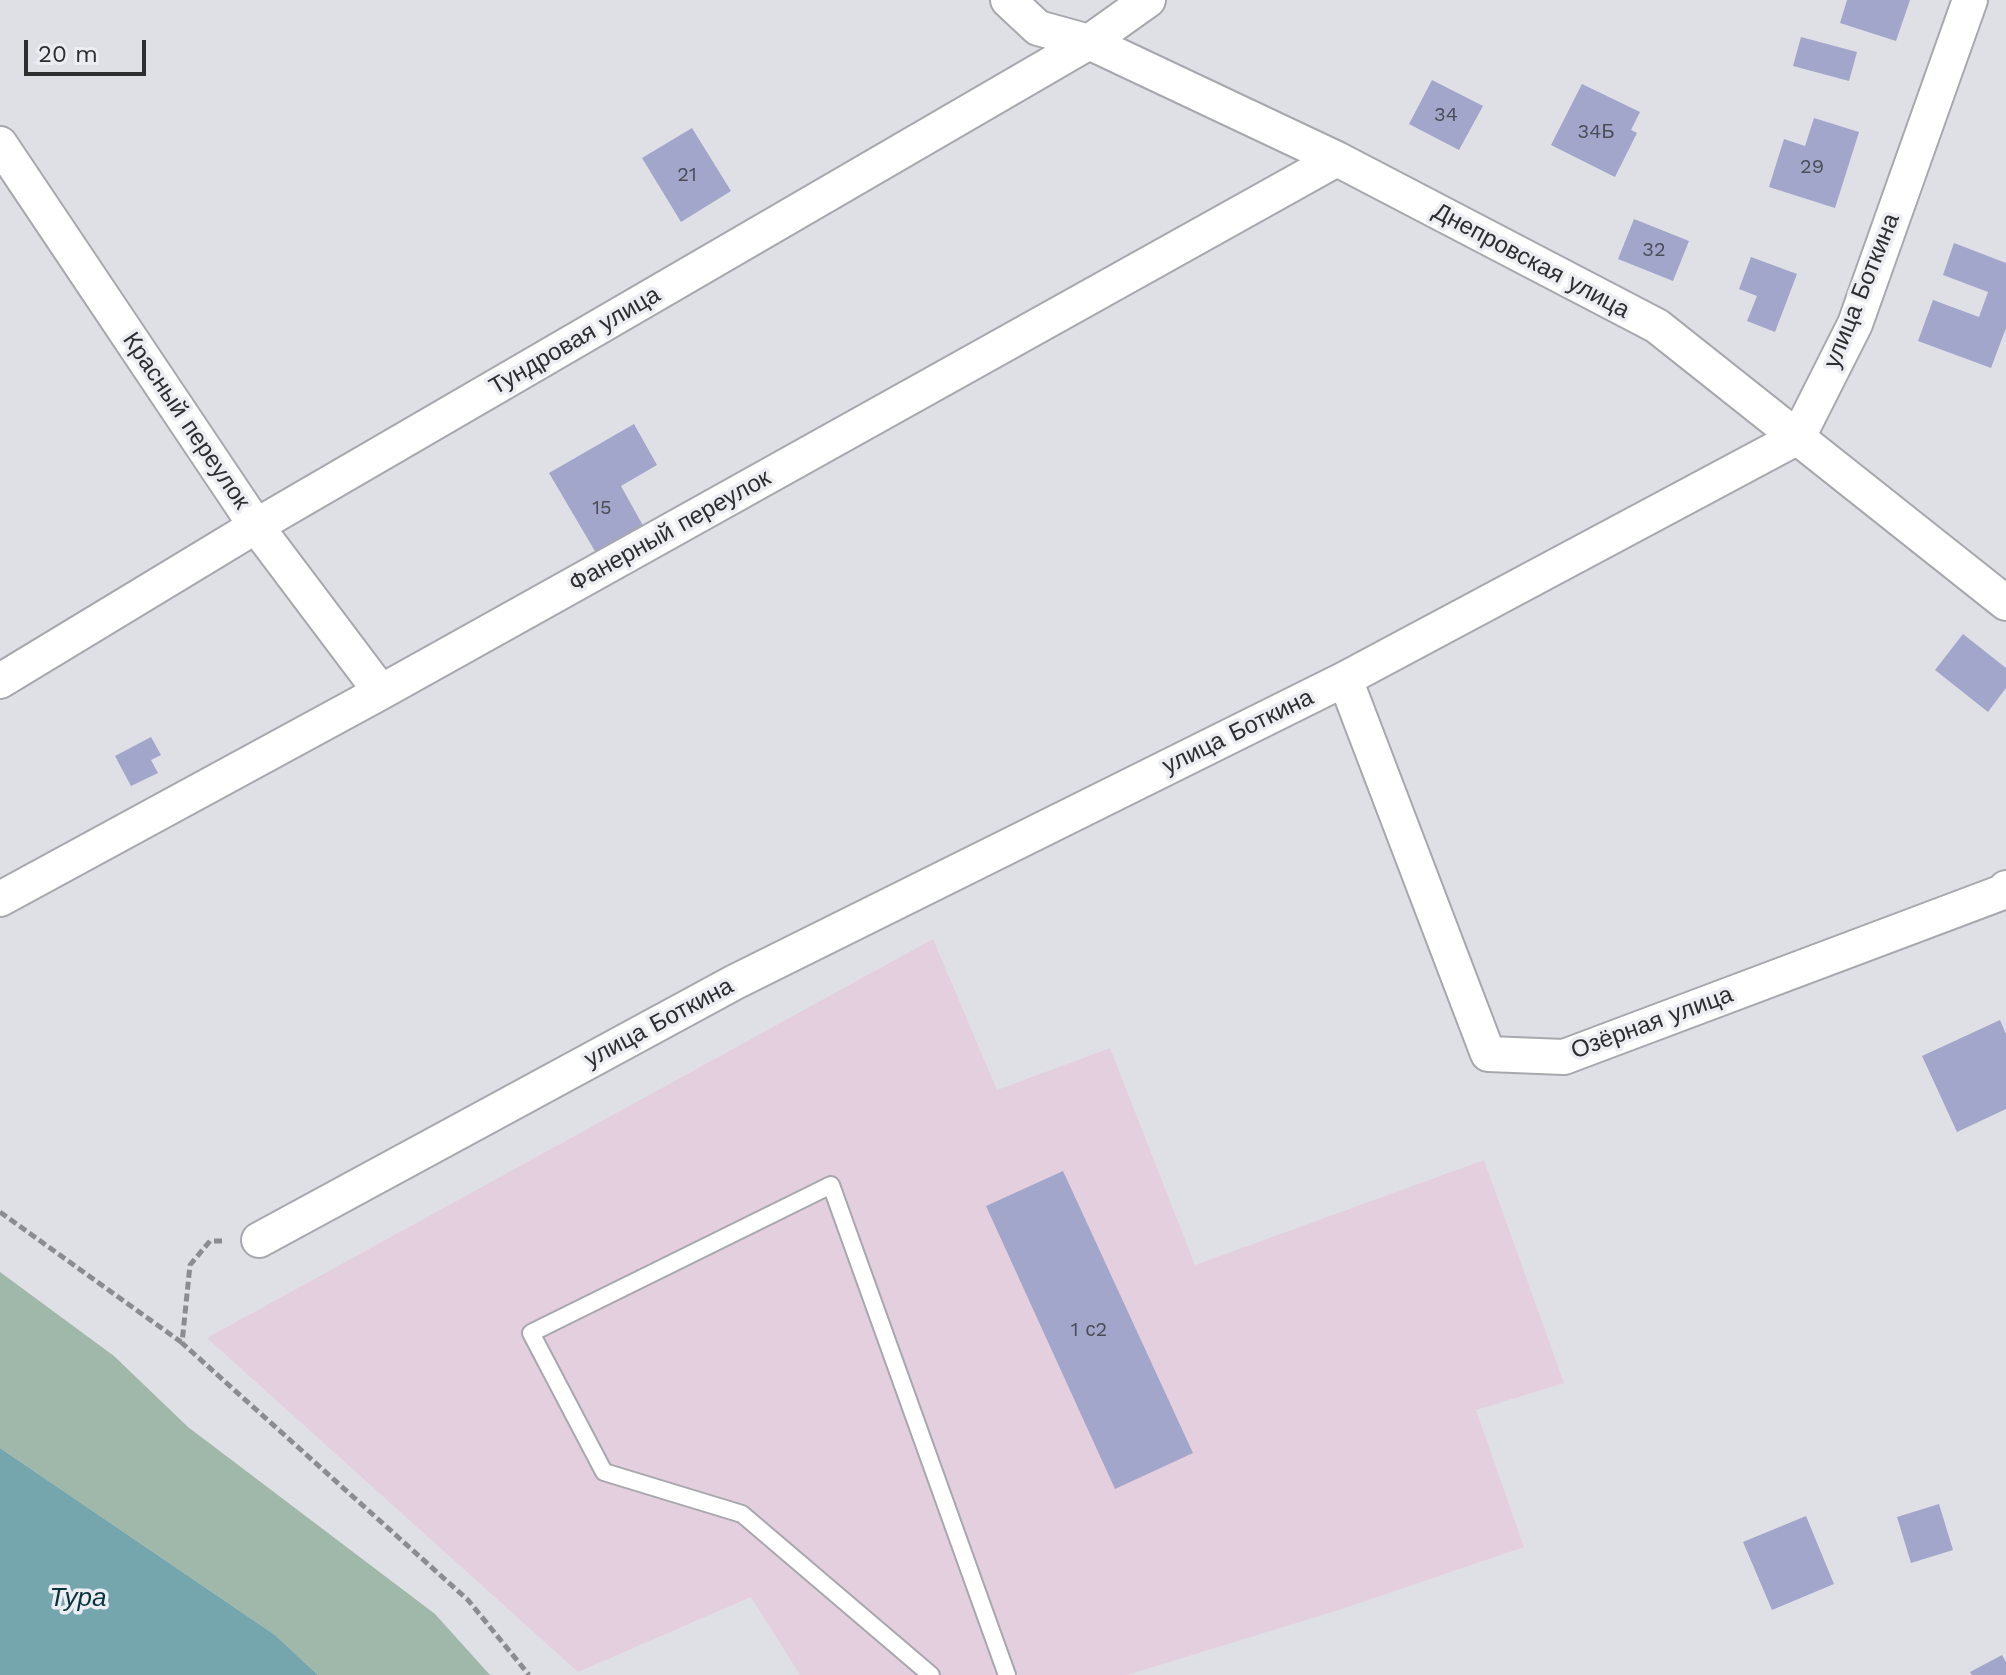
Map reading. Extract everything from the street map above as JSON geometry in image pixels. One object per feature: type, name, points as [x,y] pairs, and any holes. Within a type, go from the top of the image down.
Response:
[{"type":"street","name":"Днепровская улица","points":[[1008,0],[1038,28],[1089,42],[1337,159],[1657,326],[2006,603]]},
{"type":"street","name":"Тундровая улица","points":[[0,681],[256,526],[1089,42],[1148,0]]},
{"type":"street","name":"улица Боткина","points":[[259,1240],[735,982],[1345,679],[1798,437],[1855,324],[1970,0]]},
{"type":"street","name":"Красный переулок","points":[[0,144],[256,526],[381,692]]},
{"type":"street","name":"Фанерный переулок","points":[[0,899],[381,692],[1337,159]]},
{"type":"street","name":"Озёрная улица","points":[[1345,679],[1488,1054],[1564,1057],[2003,892],[2006,888]]},
{"type":"lane","points":[[931,1675],[742,1514],[604,1472],[531,1333],[831,1185],[1007,1675]]},
{"type":"path","points":[[0,1212],[182,1343],[468,1600],[529,1675]]},
{"type":"path","points":[[182,1343],[190,1265],[210,1241],[259,1240]]},
{"type":"shaded area","points":[[933,939],[997,1090],[1110,1048],[1195,1265],[1484,1160],[1564,1383],[1476,1410],[1524,1547],[1342,1609],[1127,1675],[800,1675],[751,1597],[578,1672],[207,1338]]},
{"type":"green space","points":[[0,1272],[114,1356],[188,1427],[435,1614],[490,1675],[318,1675],[275,1635],[0,1448]]},
{"type":"water","name":"Тура","points":[[0,1448],[275,1635],[318,1675],[0,1675]]},
{"type":"building","points":[[1847,0],[1910,0],[1896,41],[1840,23]]},
{"type":"building","points":[[1801,37],[1857,52],[1849,81],[1793,66]]},
{"type":"building","points":[[1432,80],[1483,106],[1459,150],[1409,124]]},
{"type":"building","points":[[1582,84],[1640,112],[1631,130],[1637,133],[1615,177],[1551,145]]},
{"type":"building","points":[[1814,118],[1859,132],[1835,208],[1769,187],[1784,139],[1805,146]]},
{"type":"building","points":[[692,128],[731,191],[681,222],[642,158]]},
{"type":"building","points":[[1634,219],[1689,241],[1673,281],[1618,259]]},
{"type":"building","points":[[1954,243],[2006,263],[2006,328],[1991,368],[1918,341],[1933,300],[1979,317],[1988,292],[1943,275]]},
{"type":"building","points":[[1751,257],[1797,274],[1775,332],[1747,321],[1757,296],[1739,289]]},
{"type":"building","points":[[634,424],[657,465],[621,486],[646,531],[599,558],[549,473]]},
{"type":"building","points":[[1963,634],[2006,668],[2006,688],[1988,712],[1935,670]]},
{"type":"building","points":[[151,737],[161,755],[151,760],[158,773],[131,786],[115,756]]},
{"type":"building","points":[[2000,1020],[2006,1034],[2006,1109],[1957,1132],[1922,1056]]},
{"type":"building","points":[[1063,1171],[1193,1453],[1115,1489],[986,1206]]},
{"type":"building","points":[[1939,1504],[1953,1550],[1911,1563],[1897,1517]]},
{"type":"building","points":[[1806,1516],[1834,1584],[1772,1610],[1743,1542]]},
{"type":"building","points":[[2002,1655],[2006,1662],[2006,1675],[1972,1675],[1970,1672]]}]
